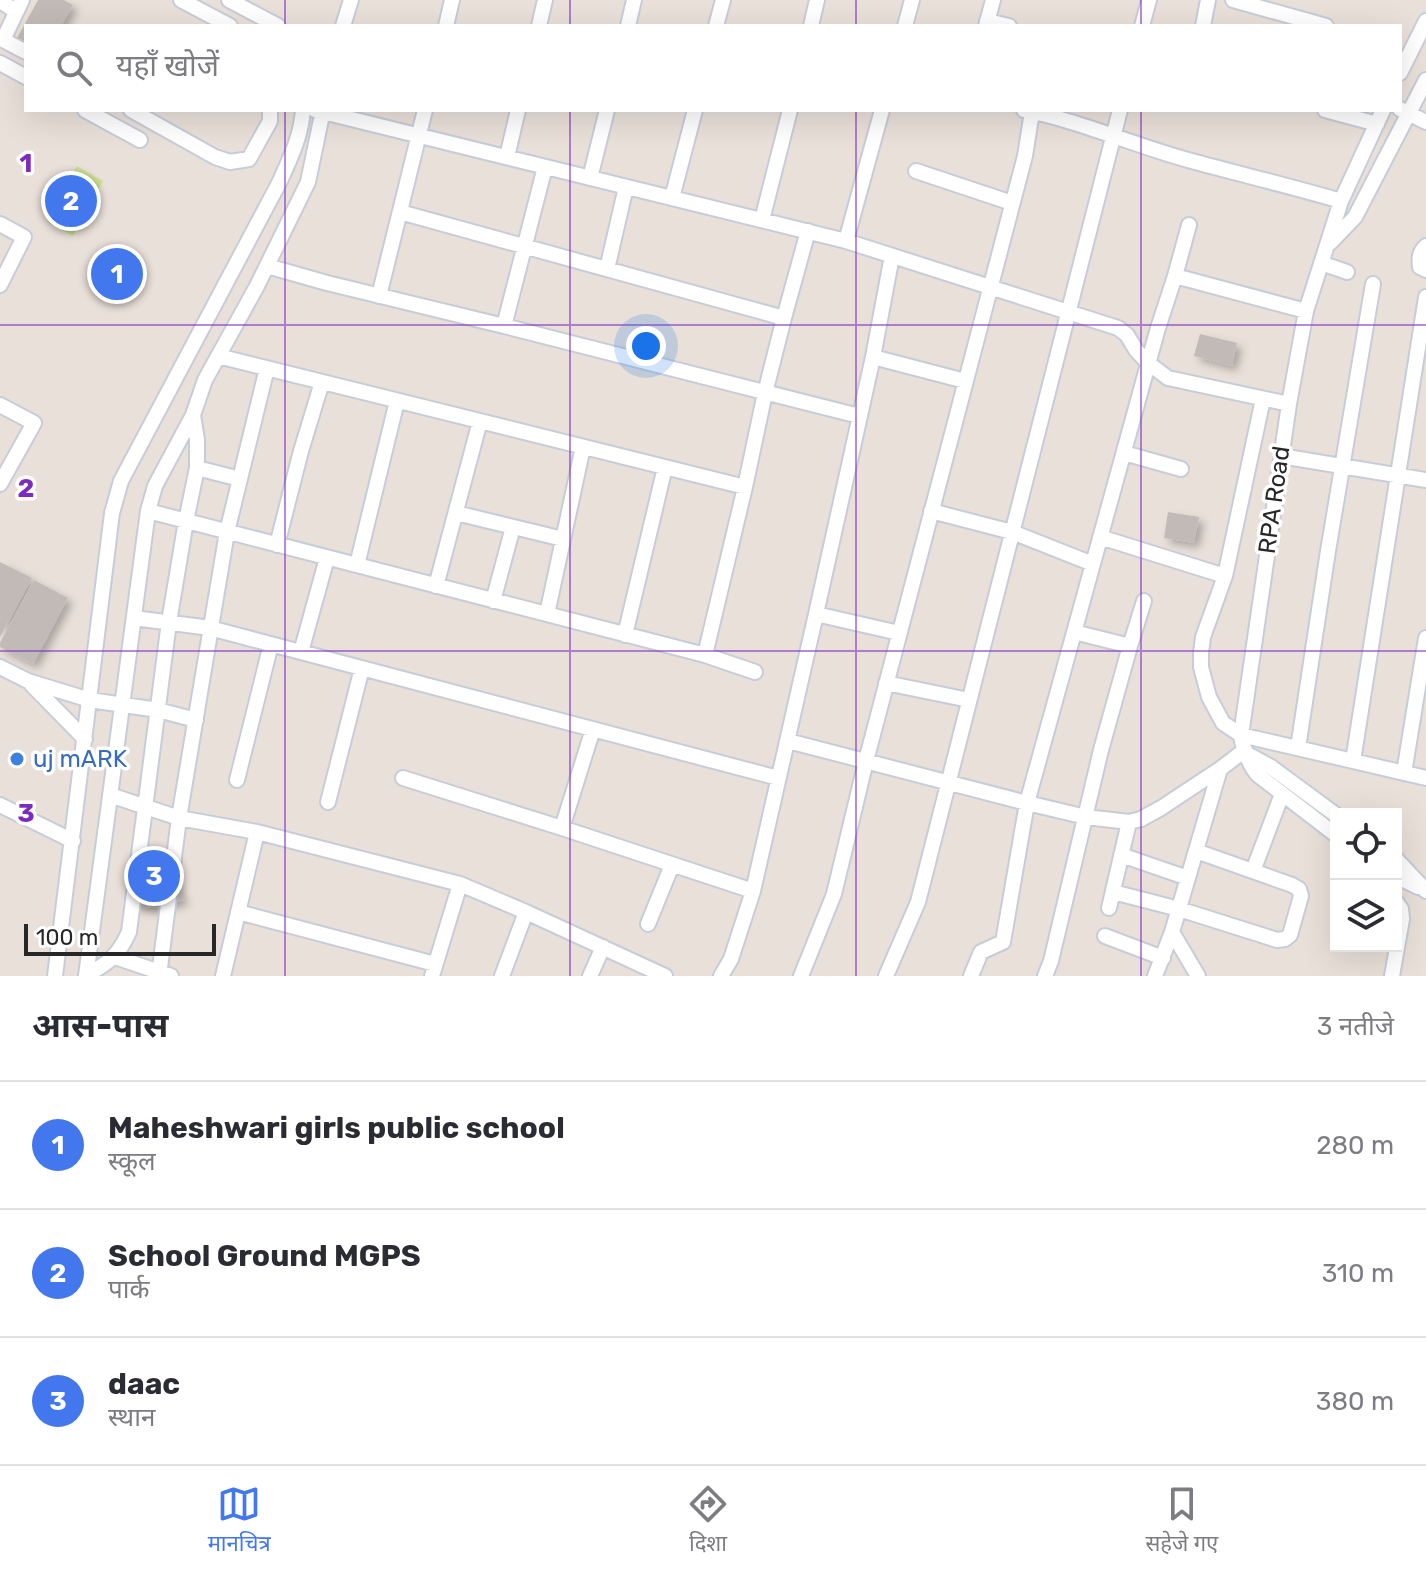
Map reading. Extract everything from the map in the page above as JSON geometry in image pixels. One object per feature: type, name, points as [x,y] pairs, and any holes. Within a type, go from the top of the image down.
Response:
[{"type":"street","points":[[181,0],[226,24]]},
{"type":"street","points":[[229,0],[274,24]]},
{"type":"street","points":[[344,24],[351,0]]},
{"type":"street","points":[[446,24],[452,0]]},
{"type":"street","points":[[539,24],[545,0]]},
{"type":"street","points":[[628,24],[634,0]]},
{"type":"street","points":[[717,24],[723,0]]},
{"type":"street","points":[[811,24],[817,0]]},
{"type":"street","points":[[906,24],[912,0]]},
{"type":"street","points":[[986,24],[993,0]]},
{"type":"street","points":[[1143,24],[1149,0]]},
{"type":"street","points":[[1203,24],[1208,0]]},
{"type":"street","points":[[1233,0],[1319,24]]},
{"type":"street","points":[[12,2],[1,38],[24,51]]},
{"type":"street","points":[[1405,48],[1426,21]]},
{"type":"street","points":[[0,63],[24,76]]},
{"type":"street","name":"RPA Road","points":[[1326,246],[1355,217],[1369,193],[1404,111],[1426,80]]},
{"type":"street","points":[[1404,111],[1426,122]]},
{"type":"street","points":[[89,112],[140,140]]},
{"type":"street","points":[[135,112],[215,157],[230,162],[249,159],[270,121],[270,112]]},
{"type":"street","points":[[55,976],[112,513],[121,481],[279,183],[296,146],[303,112]]},
{"type":"street","points":[[86,975],[148,511],[155,486],[193,415],[205,380],[308,182],[320,112]]},
{"type":"street","points":[[324,112],[846,241],[1118,328],[1148,363],[1168,378],[1289,404]]},
{"type":"street","points":[[379,296],[425,112]]},
{"type":"street","points":[[507,157],[518,112]]},
{"type":"street","points":[[590,178],[606,112]]},
{"type":"street","points":[[672,198],[694,112]]},
{"type":"street","points":[[762,220],[789,112]]},
{"type":"street","points":[[846,241],[881,112]]},
{"type":"street","points":[[801,976],[834,894],[886,683],[1025,156],[1028,112]]},
{"type":"street","points":[[1032,112],[1113,134],[1185,159],[1341,201]]},
{"type":"street","points":[[886,976],[918,902],[1119,112]]},
{"type":"street","points":[[1332,112],[1377,124]]},
{"type":"street","name":"RPA Road","points":[[1330,830],[1252,769],[1241,743],[1241,735],[1281,456],[1306,311],[1341,201],[1382,112]]},
{"type":"street","points":[[504,326],[545,167]]},
{"type":"street","points":[[916,171],[1012,203]]},
{"type":"street","points":[[607,269],[626,187]]},
{"type":"street","points":[[400,212],[784,318]]},
{"type":"street","points":[[0,224],[24,237],[0,285]]},
{"type":"street","points":[[971,976],[981,952],[1003,942],[1027,803],[1189,225]]},
{"type":"street","points":[[705,655],[765,393],[808,231]]},
{"type":"street","points":[[1426,246],[1419,260],[1420,267],[1426,270]]},
{"type":"street","points":[[721,976],[731,959],[753,891],[873,357],[892,256]]},
{"type":"street","points":[[1321,263],[1347,272]]},
{"type":"street","points":[[267,266],[859,416]]},
{"type":"street","points":[[1175,276],[1306,311]]},
{"type":"street","points":[[1298,748],[1373,284]]},
{"type":"street","points":[[1353,761],[1426,297]]},
{"type":"street","points":[[218,356],[745,487]]},
{"type":"street","points":[[873,357],[965,381]]},
{"type":"street","points":[[115,957],[163,975],[179,818],[210,628],[227,532],[267,368]]},
{"type":"street","points":[[277,545],[322,382]]},
{"type":"street","points":[[1263,399],[1225,576],[1203,637],[1201,667],[1209,697],[1223,723],[1241,735],[1426,778]]},
{"type":"street","points":[[357,565],[397,401]]},
{"type":"street","points":[[0,405],[34,423],[0,484]]},
{"type":"street","points":[[86,975],[115,957],[129,932],[169,622],[197,468],[193,415]]},
{"type":"street","points":[[436,586],[480,421]]},
{"type":"street","points":[[547,614],[583,447]]},
{"type":"street","points":[[1124,453],[1181,469]]},
{"type":"street","points":[[1281,456],[1426,480]]},
{"type":"street","points":[[625,635],[665,467]]},
{"type":"street","points":[[197,468],[240,479]]},
{"type":"street","points":[[148,511],[705,655],[755,672]]},
{"type":"street","points":[[931,511],[1012,532],[1093,564]]},
{"type":"street","points":[[456,513],[563,539]]},
{"type":"street","points":[[493,601],[513,527]]},
{"type":"street","points":[[1100,537],[1225,576]]},
{"type":"street","points":[[301,652],[327,558]]},
{"type":"street","points":[[1045,976],[1101,750],[1144,601]]},
{"type":"street","points":[[816,614],[899,633]]},
{"type":"street","points":[[134,618],[210,628],[778,778]]},
{"type":"street","points":[[1074,632],[1130,646]]},
{"type":"street","points":[[1404,773],[1426,638]]},
{"type":"street","points":[[237,780],[271,644]]},
{"type":"street","points":[[0,667],[28,681],[90,700],[158,710],[196,720]]},
{"type":"street","points":[[328,802],[362,668]]},
{"type":"street","points":[[28,681],[85,739]]},
{"type":"street","points":[[886,683],[969,700]]},
{"type":"street","points":[[562,828],[593,729]]},
{"type":"street","points":[[788,741],[1027,803],[1086,817],[1129,822],[1161,808],[1247,753],[1330,811]]},
{"type":"street","points":[[1155,976],[1172,932],[1220,769]]},
{"type":"street","points":[[403,778],[753,891]]},
{"type":"street","points":[[1253,871],[1282,794]]},
{"type":"street","points":[[110,795],[179,818],[257,832],[460,884],[665,976]]},
{"type":"street","points":[[0,805],[73,841]]},
{"type":"street","points":[[1109,908],[1129,822]]},
{"type":"street","points":[[223,976],[257,832]]},
{"type":"street","points":[[1113,892],[1277,940],[1290,935],[1301,896],[1299,889],[1196,851]]},
{"type":"street","points":[[1121,855],[1188,878]]},
{"type":"street","points":[[648,924],[672,865]]},
{"type":"street","points":[[1402,865],[1426,891]]},
{"type":"street","points":[[1402,879],[1426,891]]},
{"type":"street","points":[[238,912],[433,970],[460,884]]},
{"type":"street","points":[[502,976],[526,912]]},
{"type":"street","points":[[1172,932],[1198,976]]},
{"type":"street","points":[[1105,936],[1163,958]]},
{"type":"street","points":[[590,976],[603,947]]},
{"type":"street","points":[[1392,976],[1396,952]]},
{"type":"green space","points":[[77,166],[103,181],[73,236],[47,222]]},
{"type":"building","points":[[38,0],[64,0],[73,5],[62,24],[25,24]]},
{"type":"building","points":[[24,25],[24,44],[16,40]]},
{"type":"building","points":[[1200,334],[1237,343],[1232,366],[1194,356]]},
{"type":"building","points":[[1168,512],[1199,517],[1194,543],[1164,538]]},
{"type":"building","points":[[0,562],[32,578],[0,637]]},
{"type":"building","points":[[34,580],[68,598],[33,664],[0,647],[0,643]]},
{"type":"building","points":[[140,851],[161,852],[184,900],[154,908],[133,906]]},
{"type":"place","name":"School Ground MGPS","points":[[71,201]]},
{"type":"place","name":"Maheshwari girls public school","points":[[117,274]]},
{"type":"place","name":"uj mARK","points":[[17,759]]},
{"type":"place","name":"daac","points":[[154,876]]}]
